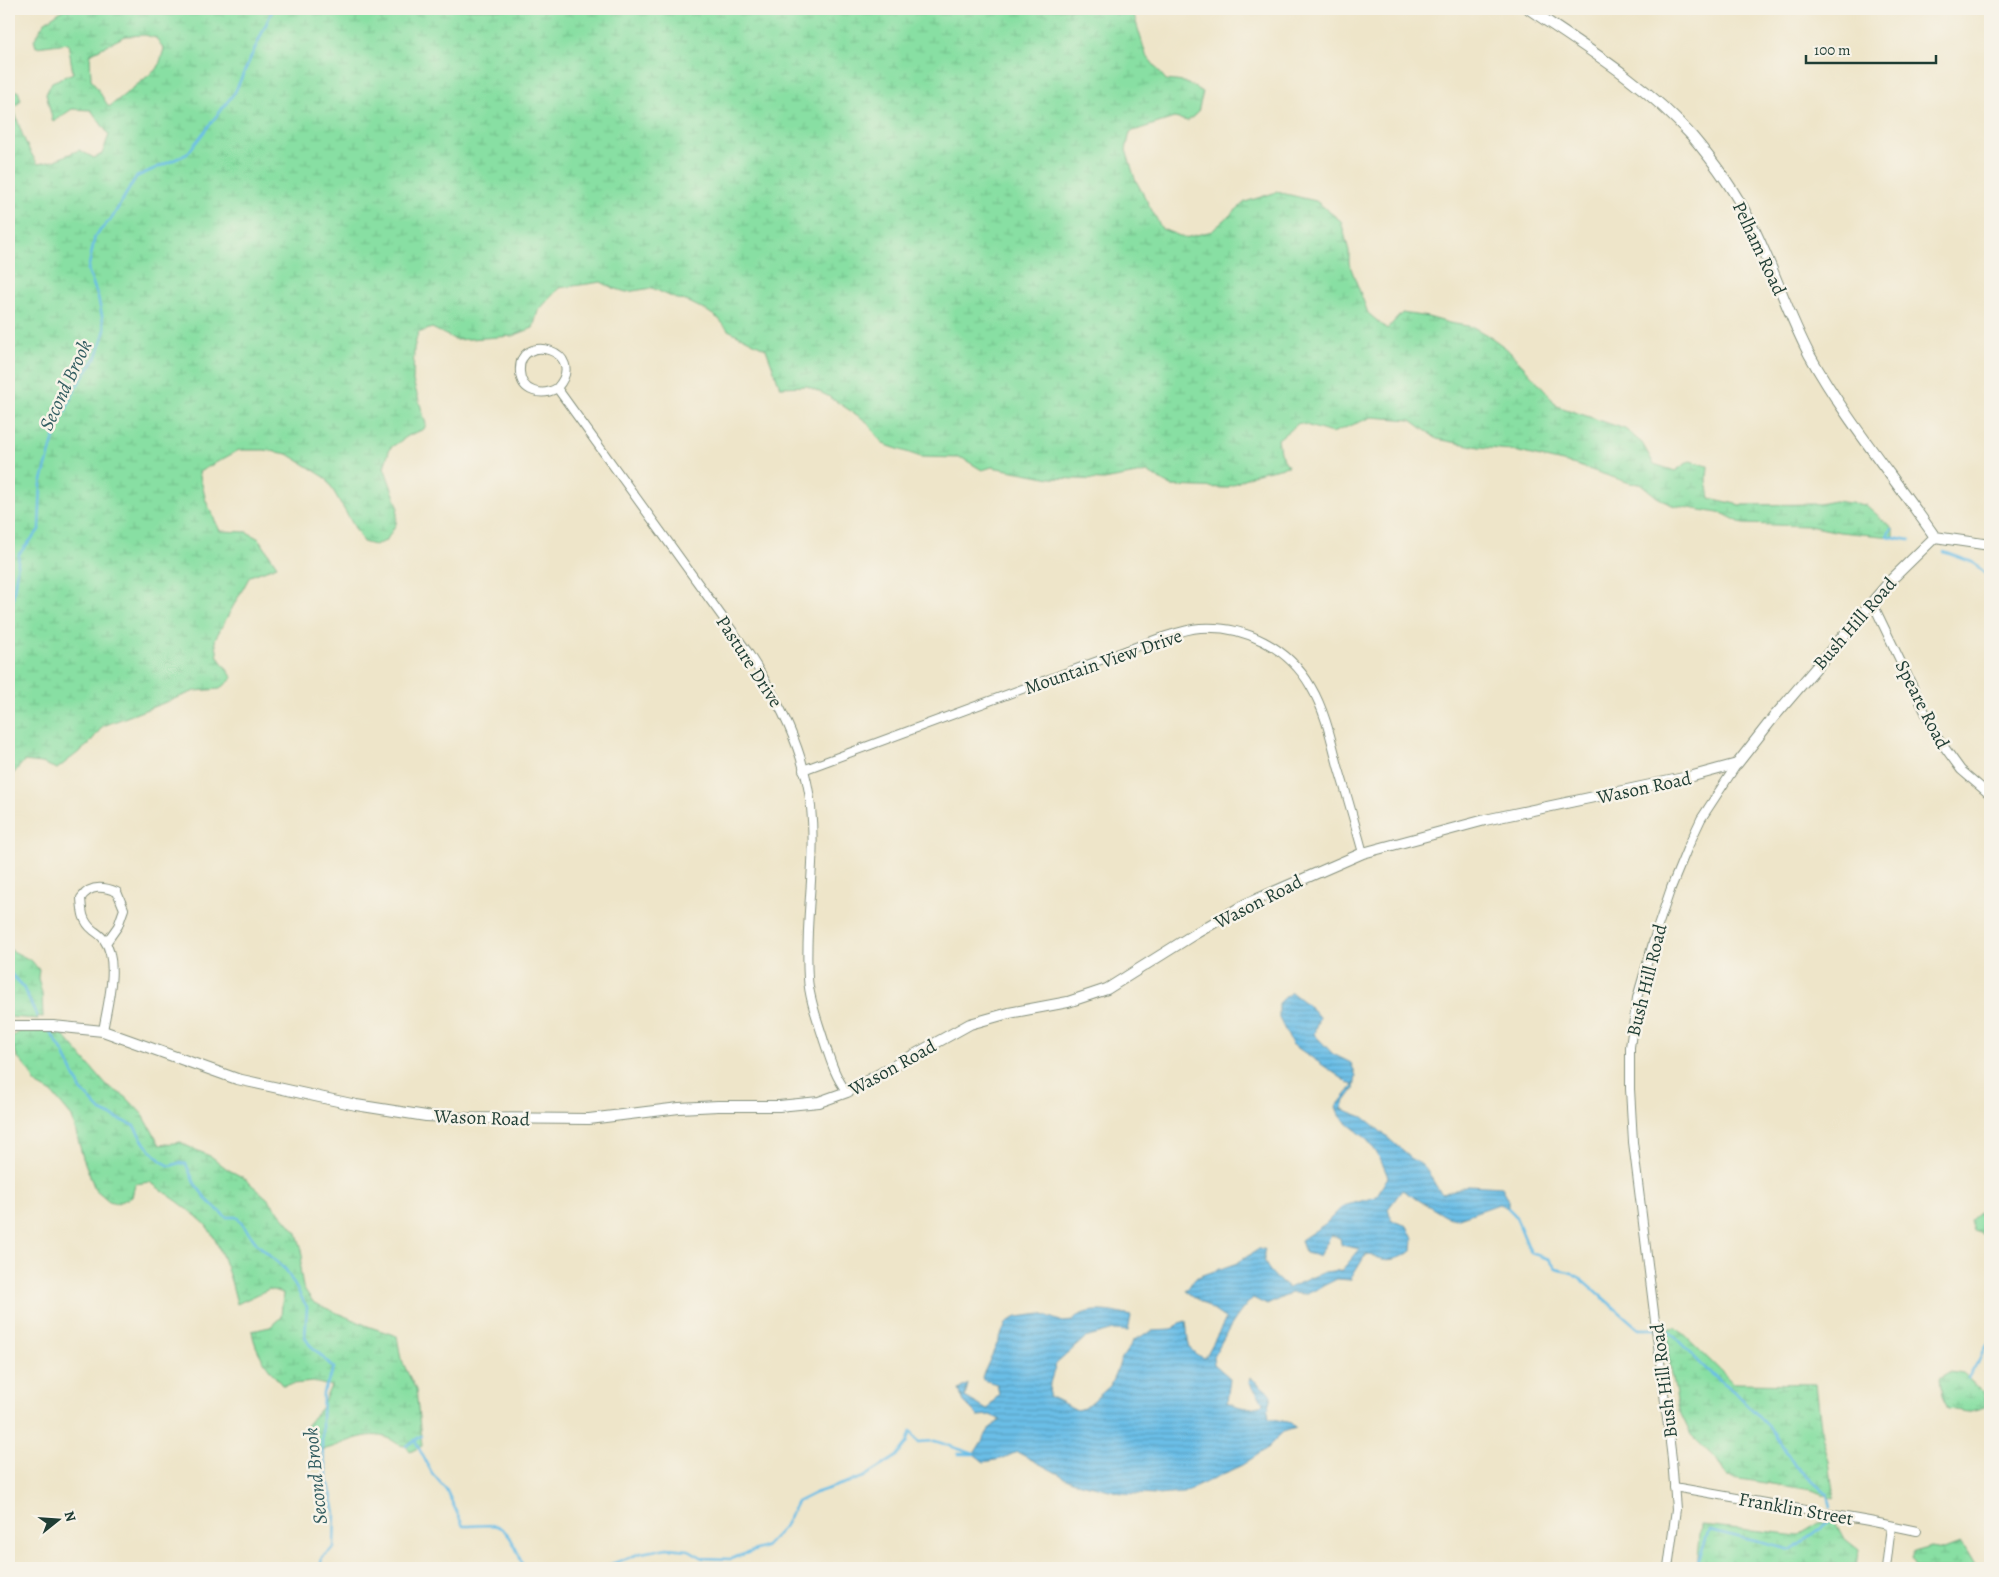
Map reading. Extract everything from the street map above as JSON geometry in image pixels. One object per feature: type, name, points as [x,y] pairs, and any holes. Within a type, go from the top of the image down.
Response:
[{"type":"street","name":"Pelham Road","points":[[1529,9],[1619,71],[1666,110],[1692,136],[1730,188],[1748,218],[1800,336],[1829,388],[1935,538]]},
{"type":"street","points":[[539,348],[553,350],[559,355],[563,361],[565,376],[557,388],[543,393],[529,389],[524,383],[520,368],[526,355],[539,348]]},
{"type":"street","name":"Pasture Drive","points":[[557,388],[735,634],[769,685],[787,720],[808,788],[812,828],[808,980],[814,1007],[836,1076],[847,1092]]},
{"type":"street","points":[[1935,538],[1990,545]]},
{"type":"street","name":"Bush Hill Road","points":[[1668,1568],[1676,1509],[1667,1408],[1633,1142],[1630,1089],[1630,1047],[1637,998],[1671,888],[1701,819],[1737,764],[1779,710],[1906,564],[1935,538]]},
{"type":"street","name":"Speare Road","points":[[1872,602],[1937,737],[1961,770],[1990,795]]},
{"type":"street","name":"Mountain View Drive","points":[[803,770],[1160,638],[1198,628],[1228,630],[1258,638],[1277,649],[1300,670],[1311,687],[1327,725],[1363,853]]},
{"type":"street","name":"Wason Road","points":[[9,1026],[53,1026],[103,1031],[236,1079],[356,1106],[426,1116],[589,1119],[679,1108],[799,1105],[819,1102],[847,1092],[970,1024],[1009,1013],[1068,1002],[1107,990],[1234,910],[1302,878],[1363,853],[1466,825],[1693,776],[1737,764]]},
{"type":"street","points":[[103,1031],[110,991],[112,964],[104,938],[86,924],[81,898],[89,890],[100,886],[116,892],[124,909],[118,926],[106,943]]},
{"type":"street","name":"Franklin Street","points":[[1674,1487],[1917,1531]]},
{"type":"street","points":[[1886,1568],[1891,1526]]},
{"type":"green space","points":[[64,9],[1132,9],[1146,55],[1166,80],[1184,82],[1203,92],[1198,112],[1188,121],[1174,118],[1130,132],[1126,150],[1135,179],[1162,229],[1185,238],[1212,231],[1245,202],[1277,192],[1316,201],[1341,221],[1349,251],[1349,263],[1368,313],[1387,329],[1402,313],[1473,327],[1507,349],[1545,390],[1557,406],[1625,429],[1642,443],[1654,464],[1675,471],[1690,461],[1708,466],[1707,481],[1710,498],[1740,505],[1819,504],[1835,501],[1866,505],[1893,529],[1893,537],[1840,532],[1809,526],[1743,524],[1724,514],[1672,505],[1657,497],[1641,484],[1630,483],[1576,465],[1510,450],[1479,447],[1437,439],[1411,420],[1372,417],[1332,433],[1299,423],[1278,439],[1280,453],[1288,466],[1257,473],[1226,488],[1171,486],[1147,472],[1104,480],[1051,478],[992,467],[982,470],[962,458],[921,457],[883,444],[866,421],[828,396],[807,386],[780,387],[766,349],[728,330],[719,319],[689,302],[674,298],[652,288],[626,292],[601,282],[559,288],[538,311],[533,328],[512,336],[456,340],[432,328],[418,333],[414,348],[413,381],[426,424],[424,429],[408,436],[390,448],[384,467],[398,506],[396,524],[386,541],[374,545],[363,542],[326,478],[288,454],[265,450],[239,450],[199,472],[206,501],[220,531],[247,532],[259,539],[277,566],[250,576],[215,639],[218,657],[233,678],[220,689],[195,691],[103,726],[88,745],[57,769],[42,763],[24,761],[9,779],[9,90],[18,91],[21,100],[14,108],[18,123],[23,137],[38,164],[53,161],[79,150],[94,158],[102,154],[109,135],[91,110],[72,109],[53,122],[46,94],[52,82],[73,73],[68,43],[36,47],[34,40],[44,23]],"holes":[[[145,35],[156,38],[164,49],[158,68],[109,107],[91,79],[90,54],[125,36]]]},
{"type":"green space","points":[[9,949],[32,961],[39,970],[38,978],[42,994],[43,1017],[37,1016],[38,1019],[9,1017]]},
{"type":"green space","points":[[24,1028],[60,1031],[106,1085],[126,1097],[143,1115],[160,1145],[181,1142],[212,1157],[227,1169],[244,1178],[268,1199],[297,1233],[303,1254],[300,1268],[303,1287],[314,1303],[370,1327],[397,1336],[401,1359],[416,1390],[422,1446],[410,1452],[406,1446],[400,1445],[388,1438],[369,1436],[353,1439],[322,1450],[308,1438],[306,1426],[321,1408],[331,1386],[313,1382],[282,1385],[259,1354],[252,1331],[270,1327],[281,1317],[283,1293],[269,1289],[237,1304],[224,1261],[209,1229],[190,1211],[150,1182],[135,1184],[132,1197],[117,1203],[109,1201],[95,1189],[83,1158],[72,1117],[52,1093],[36,1084],[29,1071],[18,1058],[10,1039]]},
{"type":"green space","points":[[1979,1212],[1990,1216],[1990,1236],[1973,1231],[1970,1220]]},
{"type":"green space","points":[[1676,1327],[1733,1383],[1816,1384],[1822,1436],[1829,1462],[1834,1499],[1812,1490],[1727,1477],[1717,1460],[1691,1435],[1679,1410],[1668,1354],[1667,1329]]},
{"type":"green space","points":[[1950,1372],[1963,1374],[1982,1391],[1986,1407],[1968,1412],[1948,1409],[1942,1395],[1940,1378]]},
{"type":"green space","points":[[1836,1522],[1845,1539],[1859,1550],[1857,1568],[1697,1568],[1701,1525],[1799,1535],[1819,1523]]},
{"type":"green space","points":[[1961,1543],[1976,1568],[1917,1568],[1911,1559],[1914,1552],[1932,1547],[1945,1549]]},
{"type":"water","points":[[1291,992],[1319,1017],[1314,1034],[1333,1054],[1351,1063],[1356,1076],[1354,1089],[1345,1101],[1342,1109],[1363,1117],[1412,1159],[1423,1166],[1442,1194],[1468,1185],[1502,1187],[1508,1198],[1508,1208],[1499,1204],[1456,1219],[1447,1217],[1402,1190],[1388,1209],[1391,1220],[1407,1226],[1413,1239],[1412,1251],[1399,1258],[1389,1260],[1366,1254],[1350,1280],[1337,1279],[1307,1294],[1291,1293],[1267,1305],[1253,1298],[1241,1311],[1226,1334],[1213,1357],[1214,1364],[1230,1378],[1227,1402],[1246,1408],[1264,1403],[1249,1382],[1250,1377],[1272,1395],[1268,1411],[1269,1418],[1291,1423],[1296,1428],[1283,1432],[1265,1450],[1242,1465],[1183,1493],[1156,1495],[1122,1493],[1072,1481],[1017,1452],[1001,1459],[984,1462],[974,1454],[990,1428],[1001,1420],[990,1415],[978,1416],[964,1402],[959,1390],[968,1384],[965,1397],[987,1410],[999,1394],[997,1384],[983,1380],[982,1377],[1007,1322],[1017,1317],[1041,1314],[1063,1322],[1073,1321],[1078,1316],[1092,1311],[1131,1316],[1128,1331],[1114,1330],[1085,1338],[1056,1364],[1050,1383],[1049,1396],[1077,1410],[1085,1408],[1110,1386],[1122,1358],[1134,1340],[1152,1331],[1172,1330],[1179,1323],[1186,1321],[1191,1348],[1198,1355],[1205,1358],[1226,1319],[1186,1291],[1195,1278],[1237,1263],[1259,1249],[1265,1249],[1264,1255],[1267,1266],[1274,1276],[1288,1288],[1324,1272],[1342,1270],[1360,1249],[1341,1245],[1340,1238],[1331,1235],[1319,1256],[1305,1253],[1301,1240],[1325,1224],[1343,1206],[1376,1197],[1388,1177],[1373,1147],[1341,1117],[1336,1107],[1353,1086],[1292,1044],[1279,1018],[1279,1003]]},
{"type":"waterway","name":"Second Brook","points":[[9,627],[19,554],[39,530],[41,484],[55,434],[76,387],[97,356],[105,330],[98,297],[88,270],[95,236],[112,218],[136,177],[187,154],[235,92],[273,9]]},
{"type":"waterway","points":[[1891,529],[1887,536],[1910,540]]},
{"type":"waterway","points":[[1944,552],[1972,562],[1990,577]]},
{"type":"waterway","name":"Second Brook","points":[[9,972],[22,985],[37,1016]]},
{"type":"waterway","name":"Second Brook","points":[[49,1030],[63,1052],[81,1090],[101,1111],[134,1126],[145,1144],[161,1161],[170,1166],[179,1163],[186,1164],[195,1184],[208,1201],[226,1217],[237,1217],[257,1244],[286,1270],[307,1307],[305,1337],[309,1344],[334,1368],[323,1393],[322,1420],[322,1449],[335,1513],[334,1548],[322,1557],[320,1568]]},
{"type":"waterway","points":[[1508,1208],[1515,1215],[1531,1253],[1549,1259],[1556,1269],[1579,1277],[1639,1329],[1667,1329],[1708,1371],[1738,1395],[1774,1432],[1795,1466],[1827,1494],[1830,1508]]},
{"type":"waterway","points":[[1968,1379],[1990,1340]]},
{"type":"waterway","points":[[601,1568],[641,1553],[667,1548],[689,1550],[703,1558],[730,1559],[765,1547],[784,1527],[797,1502],[815,1493],[864,1477],[897,1456],[907,1443],[911,1431],[918,1442],[935,1441],[974,1454],[958,1454]]},
{"type":"waterway","points":[[406,1446],[421,1436],[415,1441],[432,1473],[446,1489],[463,1526],[492,1525],[504,1530],[516,1549],[524,1568]]},
{"type":"waterway","points":[[1696,1568],[1709,1530],[1792,1550],[1832,1520]]}]
